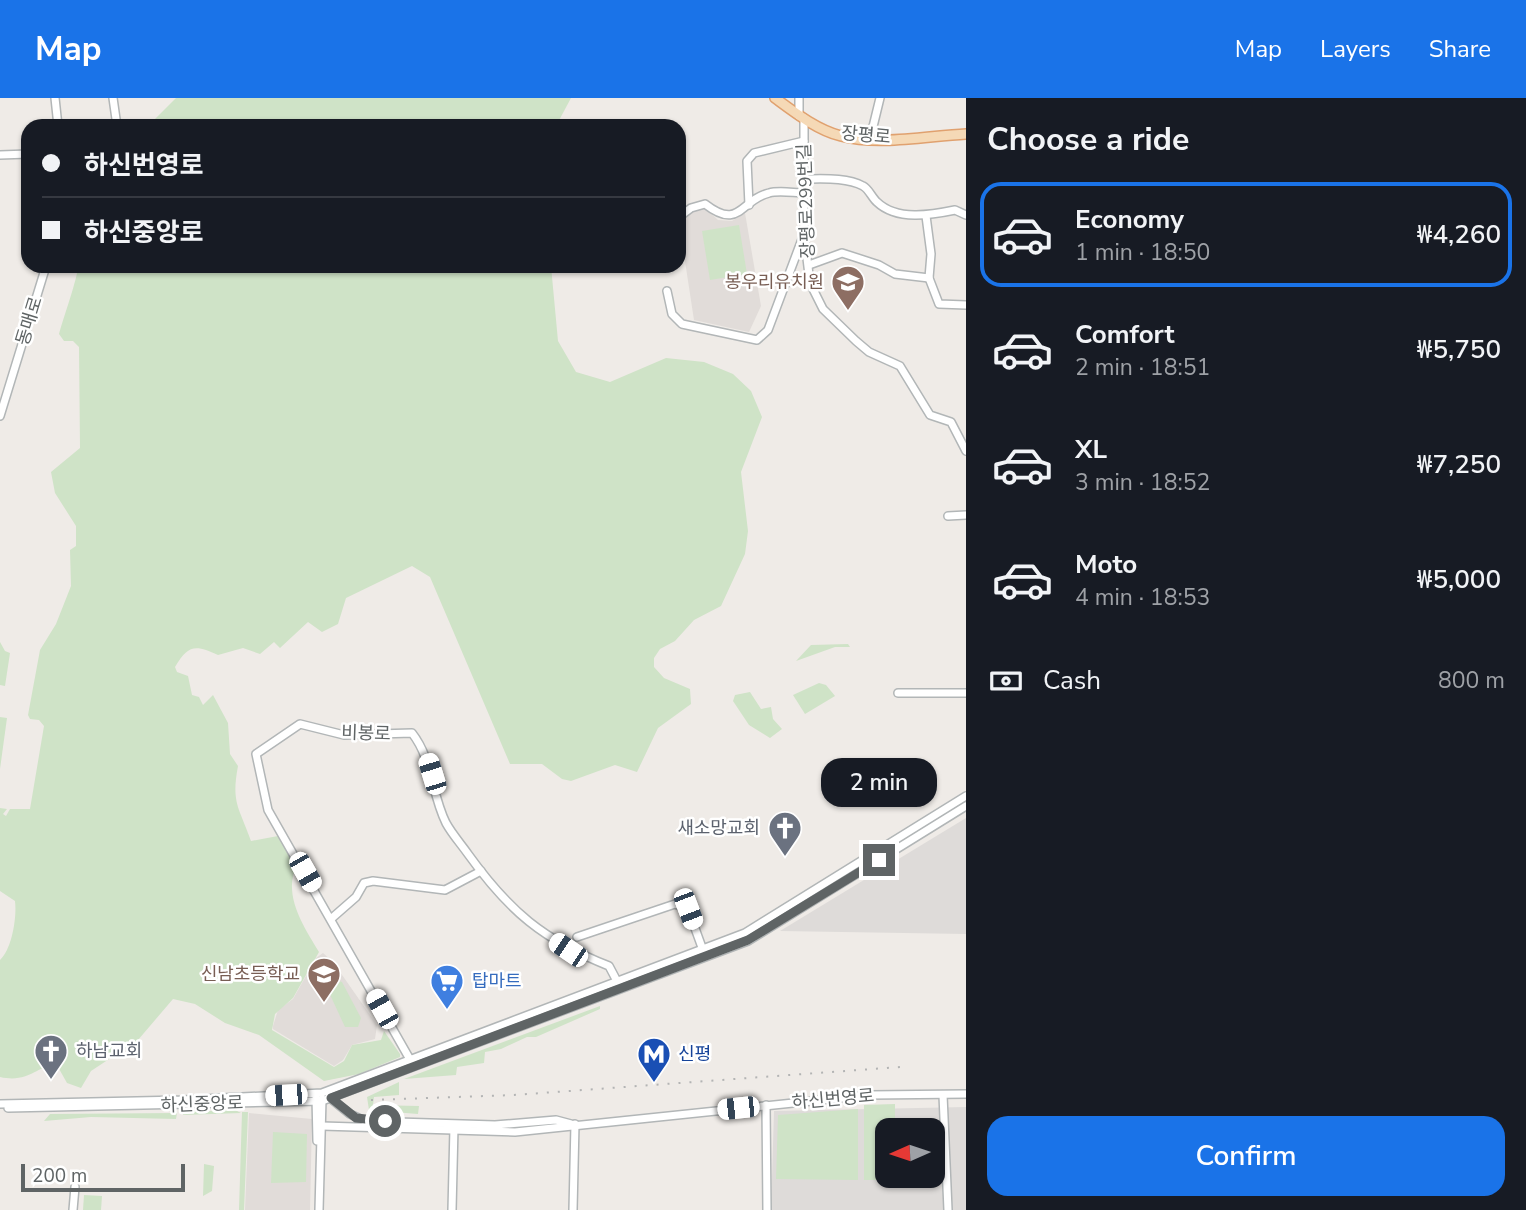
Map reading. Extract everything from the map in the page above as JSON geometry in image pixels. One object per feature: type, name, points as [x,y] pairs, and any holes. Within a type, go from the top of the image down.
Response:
[{"type":"main road","name":"장평로","points":[[775,98],[801,117],[840,136],[870,139],[966,134]]},
{"type":"street","points":[[55,98],[57,119]]},
{"type":"street","points":[[113,98],[116,119]]},
{"type":"street","name":"장평로299번길","points":[[799,98],[804,141],[804,234],[810,284],[823,309],[856,341],[869,352],[893,360],[900,366],[930,415],[951,422],[966,451]]},
{"type":"street","points":[[870,139],[880,98]]},
{"type":"street","points":[[749,205],[747,161],[754,153],[804,141]]},
{"type":"street","points":[[0,155],[21,154]]},
{"type":"street","points":[[804,179],[828,179],[863,186],[878,203],[889,209],[926,216],[955,210],[966,215]]},
{"type":"street","points":[[686,212],[705,204],[719,215],[732,216],[769,192],[804,193]]},
{"type":"street","points":[[926,216],[931,254],[929,278],[939,304],[966,305]]},
{"type":"street","points":[[667,290],[672,314],[682,324],[748,341],[757,340],[768,330],[804,234]]},
{"type":"street","points":[[809,265],[842,253],[879,265],[895,274],[929,278]]},
{"type":"street","name":"동매로","points":[[0,416],[44,273]]},
{"type":"street","points":[[948,516],[966,515]]},
{"type":"street","points":[[898,692],[966,693]]},
{"type":"street","name":"비봉로","points":[[412,1063],[268,810],[258,774],[256,754],[300,724],[344,735],[412,733],[424,750],[446,823],[481,871],[524,921],[568,950],[609,966],[617,981]]},
{"type":"street","points":[[319,1097],[702,948],[746,937],[966,796]]},
{"type":"street","name":"하신중앙로","points":[[0,1106],[331,1098],[412,1063],[705,958],[746,937],[966,806]]},
{"type":"street","points":[[331,918],[356,897],[364,883],[373,881],[445,890],[481,871]]},
{"type":"street","points":[[577,937],[674,904],[688,909],[705,958]]},
{"type":"street","points":[[617,981],[621,990]]},
{"type":"street","points":[[943,1094],[948,1210]]},
{"type":"street","name":"하신번영로","points":[[331,1098],[350,1114],[365,1121],[515,1132],[870,1095],[966,1094]]},
{"type":"street","points":[[317,1210],[322,1126],[319,1097]]},
{"type":"street","points":[[319,1097],[362,1127]]},
{"type":"street","points":[[317,1210],[319,1097]]},
{"type":"street","points":[[766,1105],[767,1210]]},
{"type":"street","points":[[573,1210],[575,1124]]},
{"type":"street","name":"하신번영로","points":[[322,1126],[454,1127]]},
{"type":"street","points":[[452,1210],[454,1127]]},
{"type":"street","points":[[73,1210],[75,1187]]},
{"type":"shaded area","points":[[705,208],[718,220],[732,221],[745,213],[761,306],[749,332],[694,320],[686,268],[686,217]]},
{"type":"shaded area","points":[[966,818],[966,934],[780,931]]},
{"type":"shaded area","name":"신남초등학교","points":[[323,953],[333,962],[377,1025],[375,1039],[352,1045],[343,1060],[334,1066],[273,1029],[278,1010],[293,999],[316,958]]},
{"type":"shaded area","points":[[966,1107],[966,1210],[771,1210],[774,1111]]},
{"type":"shaded area","points":[[249,1113],[312,1119],[310,1210],[245,1210]]},
{"type":"green space","points":[[176,98],[571,98],[560,119],[155,119]]},
{"type":"green space","points":[[739,225],[747,274],[710,280],[702,231]]},
{"type":"green space","points":[[77,273],[552,273],[558,341],[576,372],[610,382],[666,358],[704,362],[733,374],[751,391],[762,417],[741,472],[748,531],[745,554],[721,606],[694,620],[675,641],[660,649],[654,658],[654,667],[664,678],[690,689],[691,704],[658,728],[637,772],[615,765],[571,781],[562,779],[542,764],[510,764],[430,577],[412,566],[346,598],[338,624],[322,632],[308,622],[280,648],[274,642],[260,654],[243,648],[218,655],[203,649],[193,649],[184,654],[175,667],[177,672],[188,676],[192,695],[199,697],[203,705],[213,695],[228,723],[230,754],[238,766],[236,797],[251,841],[278,836],[296,867],[292,889],[297,911],[319,952],[293,998],[275,1014],[272,1030],[334,1067],[344,1061],[352,1045],[381,1040],[384,1031],[400,1057],[359,1074],[324,1081],[259,1035],[225,1023],[195,1004],[173,999],[138,1040],[91,1071],[81,1088],[67,1083],[58,1067],[51,1066],[20,1078],[0,1077],[0,960],[11,941],[15,901],[0,891],[0,808],[7,809],[3,814],[6,816],[10,809],[30,809],[44,726],[39,720],[30,719],[28,715],[40,650],[56,624],[71,586],[70,550],[76,546],[76,526],[55,493],[51,472],[80,448],[79,347],[73,341],[64,341],[59,334]]},
{"type":"green space","points":[[0,642],[5,651],[10,653],[5,686],[0,685]]},
{"type":"green space","points":[[848,644],[850,647],[835,647],[796,661],[811,645]]},
{"type":"green space","points":[[819,683],[826,685],[835,696],[805,714],[793,695]]},
{"type":"green space","points":[[750,692],[761,709],[771,707],[773,719],[782,729],[770,738],[749,725],[733,701],[735,695]]},
{"type":"green space","points":[[0,717],[7,718],[0,769]]},
{"type":"green space","points":[[333,979],[342,982],[361,1018],[358,1027],[345,1027],[326,986]]},
{"type":"green space","points":[[600,1006],[600,1009],[536,1037],[527,1037],[501,1049],[485,1052],[484,1063],[457,1067],[456,1075],[404,1079]]},
{"type":"green space","points":[[399,1082],[399,1095],[374,1097],[373,1105],[419,1106],[418,1114],[369,1110],[367,1097]]},
{"type":"green space","points":[[895,1104],[895,1118],[875,1118],[875,1180],[864,1180],[864,1105]]},
{"type":"green space","points":[[858,1109],[858,1180],[776,1179],[778,1115]]},
{"type":"green space","points":[[235,1110],[241,1113],[183,1115],[183,1112]]},
{"type":"green space","points":[[242,1112],[248,1112],[244,1210],[239,1210]]},
{"type":"green space","points":[[177,1113],[176,1119],[91,1117],[44,1121],[50,1114]]},
{"type":"green space","points":[[273,1132],[307,1134],[306,1182],[271,1183]]},
{"type":"green space","points":[[204,1164],[214,1166],[212,1191],[203,1196]]},
{"type":"green space","points":[[84,1195],[102,1196],[101,1210],[83,1210]]},
{"type":"railway","points":[[371,1100],[514,1095],[900,1067]]},
{"type":"place","name":"봉우리유치원","points":[[848,312]]},
{"type":"place","name":"새소망교회","points":[[785,858]]},
{"type":"place","name":"신남초등학교","points":[[324,1004]]},
{"type":"place","name":"탑마트","points":[[447,1011]]},
{"type":"place","name":"하남교회","points":[[51,1081]]},
{"type":"place","name":"신평","points":[[654,1084]]},
{"type":"route","points":[[385,1121],[356,1118],[331,1098],[748,940],[879,860]]}]
